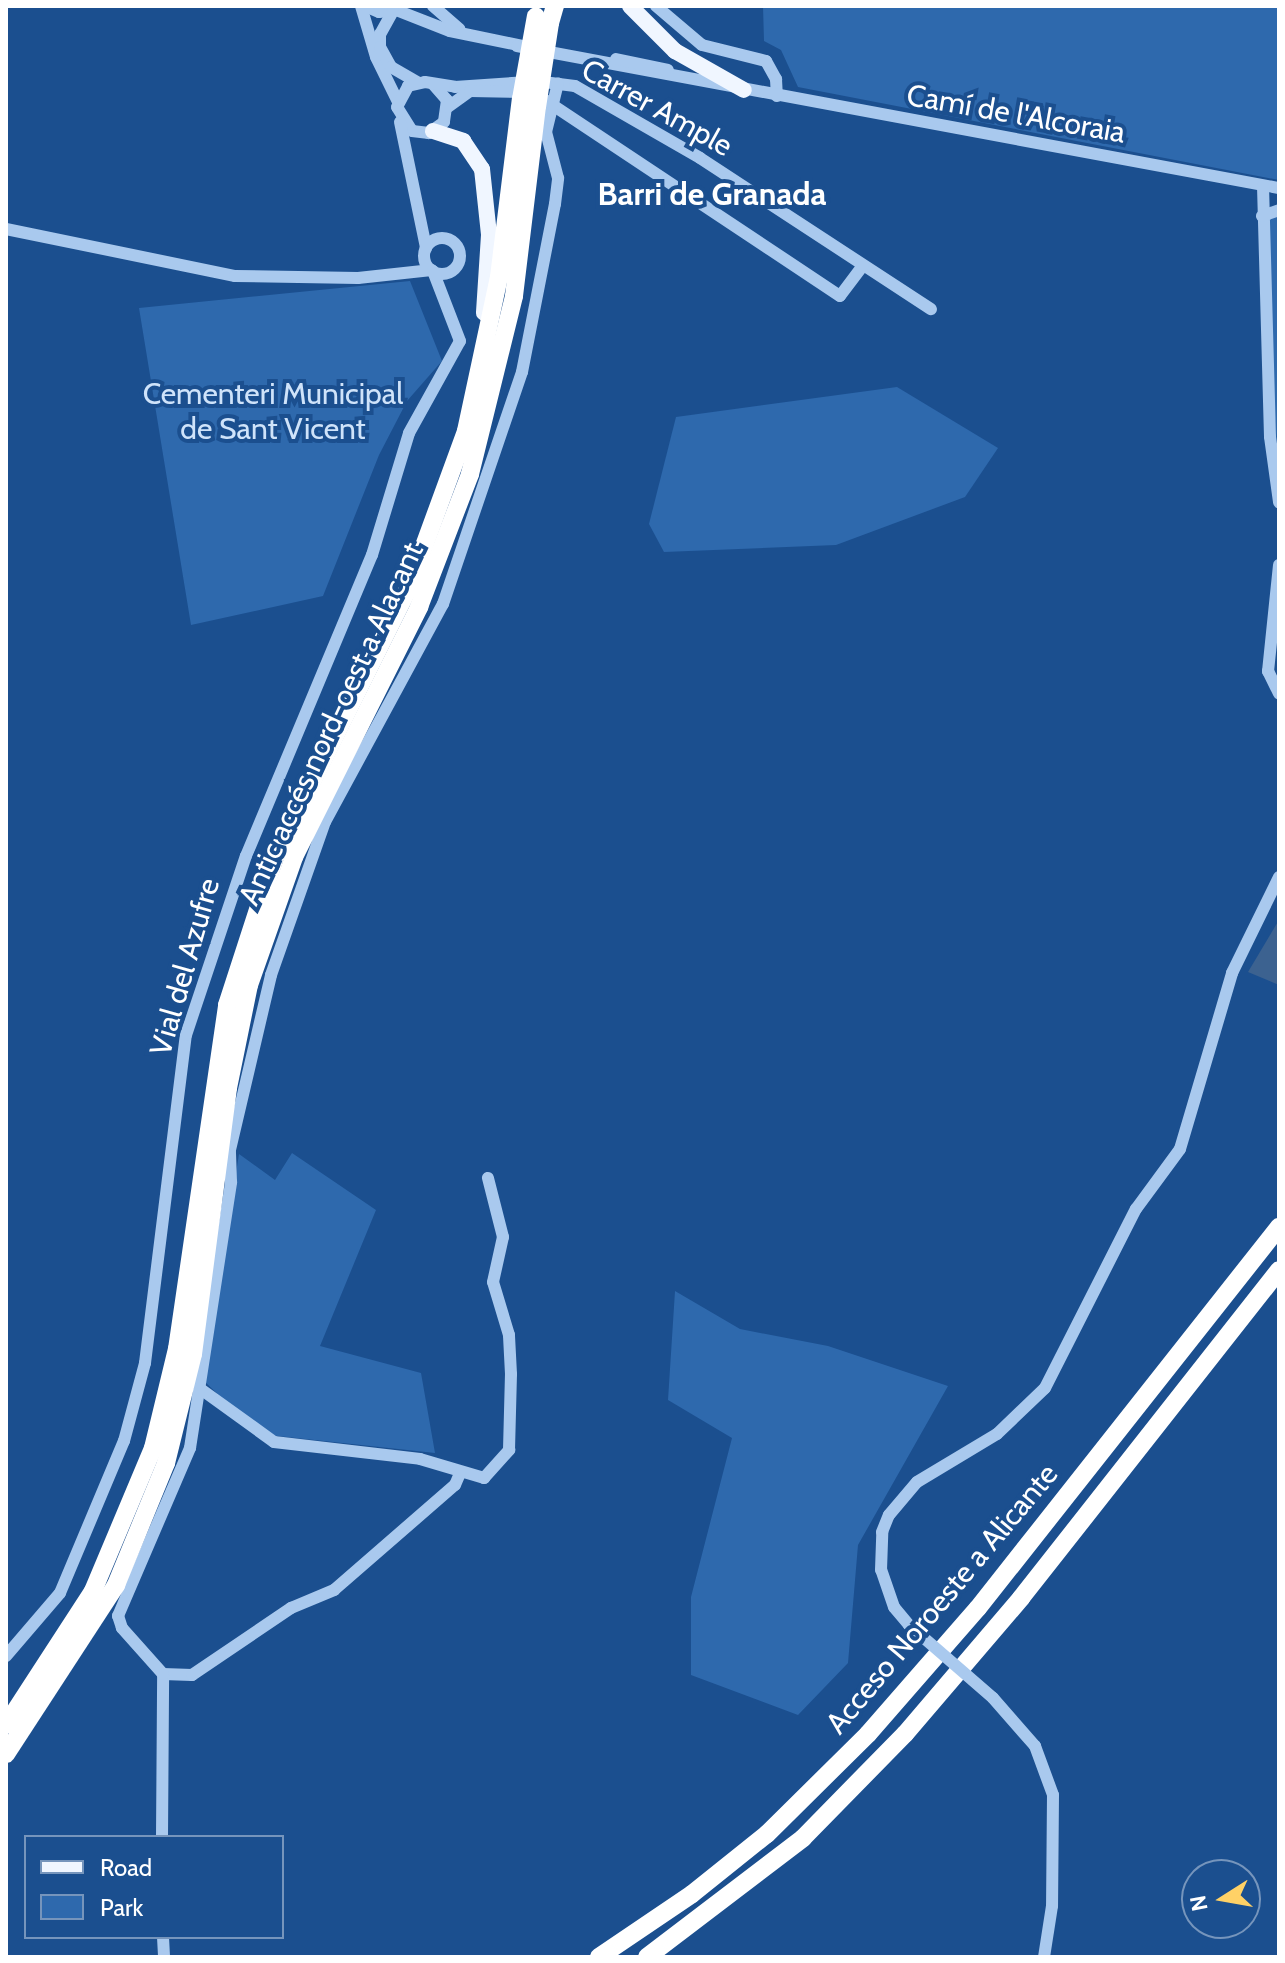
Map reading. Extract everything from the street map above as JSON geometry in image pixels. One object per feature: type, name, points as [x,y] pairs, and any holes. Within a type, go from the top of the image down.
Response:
[{"type":"highway","points":[[537,103],[545,13]]},
{"type":"highway","name":"Antic accés nord-oest a Alacant","points":[[6,1725],[93,1591],[153,1448],[177,1349],[227,1005],[275,857],[409,587],[466,431],[537,103]]},
{"type":"highway","name":"Antic accés nord-oest a Alacant","points":[[6,1754],[116,1585],[166,1463],[193,1354],[232,1061],[249,985],[294,857],[419,607],[466,486],[490,407],[514,296],[537,103]]},
{"type":"highway","name":"Acceso Noroeste a Alicante","points":[[599,1957],[692,1894],[767,1834],[840,1764],[987,1597],[1279,1227]]},
{"type":"highway","name":"Acceso Noroeste a Alicante","points":[[647,1957],[712,1913],[843,1798],[1021,1598],[1279,1270]]},
{"type":"main road","points":[[630,6],[667,45],[744,90]]},
{"type":"main road","points":[[326,751],[330,730],[393,608],[437,497],[482,329],[489,235],[482,169],[463,141],[431,132]]},
{"type":"street","points":[[432,271],[426,249],[423,214],[407,160],[398,102],[376,57],[363,6],[397,9],[469,36],[517,46]]},
{"type":"street","points":[[433,6],[469,36]]},
{"type":"street","points":[[656,6],[702,45],[766,61],[777,96]]},
{"type":"street","points":[[397,9],[380,34],[380,47],[391,67],[417,82],[558,83]]},
{"type":"street","points":[[657,67],[666,59],[667,45]]},
{"type":"street","name":"Camí de l'Alcoraia","points":[[517,46],[657,67],[744,90]]},
{"type":"street","name":"Camí de l'Alcoraia","points":[[517,46],[1279,188]]},
{"type":"street","name":"Camí de l'Alcoraia","points":[[579,59],[657,67]]},
{"type":"street","points":[[398,102],[417,82]]},
{"type":"street","points":[[537,103],[558,83]]},
{"type":"street","name":"Carrer Ample","points":[[558,83],[575,86],[700,158],[931,309]]},
{"type":"street","points":[[433,84],[444,94],[448,107]]},
{"type":"street","points":[[407,160],[444,122],[448,107],[459,96],[483,89],[528,92],[537,103],[840,296],[863,266]]},
{"type":"street","points":[[162,1835],[163,1674],[122,1628],[118,1616],[190,1448],[202,1390],[231,1182],[230,1150],[271,975],[325,822],[443,604],[522,372],[558,178],[537,103]]},
{"type":"street","points":[[399,119],[412,131],[431,132]]},
{"type":"street","points":[[1245,183],[1262,216]]},
{"type":"street","points":[[1263,186],[1270,437],[1279,502]]},
{"type":"street","points":[[1262,216],[1279,210]]},
{"type":"street","points":[[6,229],[235,276],[358,278],[399,270],[452,270],[459,250],[423,214]]},
{"type":"street","points":[[399,270],[445,238]]},
{"type":"street","name":"Vial del Azufre","points":[[446,303],[452,270]]},
{"type":"street","name":"Vial del Azufre","points":[[6,1656],[60,1593],[124,1441],[145,1363],[186,1035],[246,856],[372,555],[409,433],[456,354],[459,332],[432,271]]},
{"type":"street","points":[[1279,565],[1268,659],[1279,694]]},
{"type":"street","points":[[1044,1957],[1052,1906],[1053,1795],[1035,1746],[993,1698],[909,1625],[894,1607],[881,1570],[882,1532],[889,1515],[917,1482],[997,1434],[1045,1388],[1136,1209],[1180,1149],[1232,973],[1279,877]]},
{"type":"street","points":[[202,1390],[274,1442],[420,1459],[484,1478],[509,1450],[511,1347],[493,1282],[503,1237],[488,1178]]},
{"type":"street","points":[[163,1674],[192,1675],[291,1608],[334,1590],[455,1485],[460,1473]]},
{"type":"green space","points":[[763,6],[1279,6],[1279,180],[798,87],[781,50],[764,41]]},
{"type":"green space","points":[[1279,210],[1279,480],[1262,216]]},
{"type":"green space","name":"Cementeri Municipal de Sant Vicent","points":[[410,281],[442,361],[407,401],[379,455],[323,596],[191,625],[139,308]]},
{"type":"green space","points":[[897,387],[998,448],[965,497],[836,545],[664,552],[649,524],[676,417]]},
{"type":"green space","points":[[292,1153],[376,1210],[320,1346],[421,1373],[435,1453],[259,1434],[203,1380],[239,1154],[275,1180]]},
{"type":"green space","points":[[675,1291],[740,1329],[828,1346],[948,1386],[858,1545],[848,1663],[798,1715],[691,1675],[691,1597],[732,1438],[668,1400]]},
{"type":"shaded area","points":[[1279,920],[1279,985],[1248,972]]},
{"type":"district","name":"Barri de Granada","points":[[712,194]]}]
